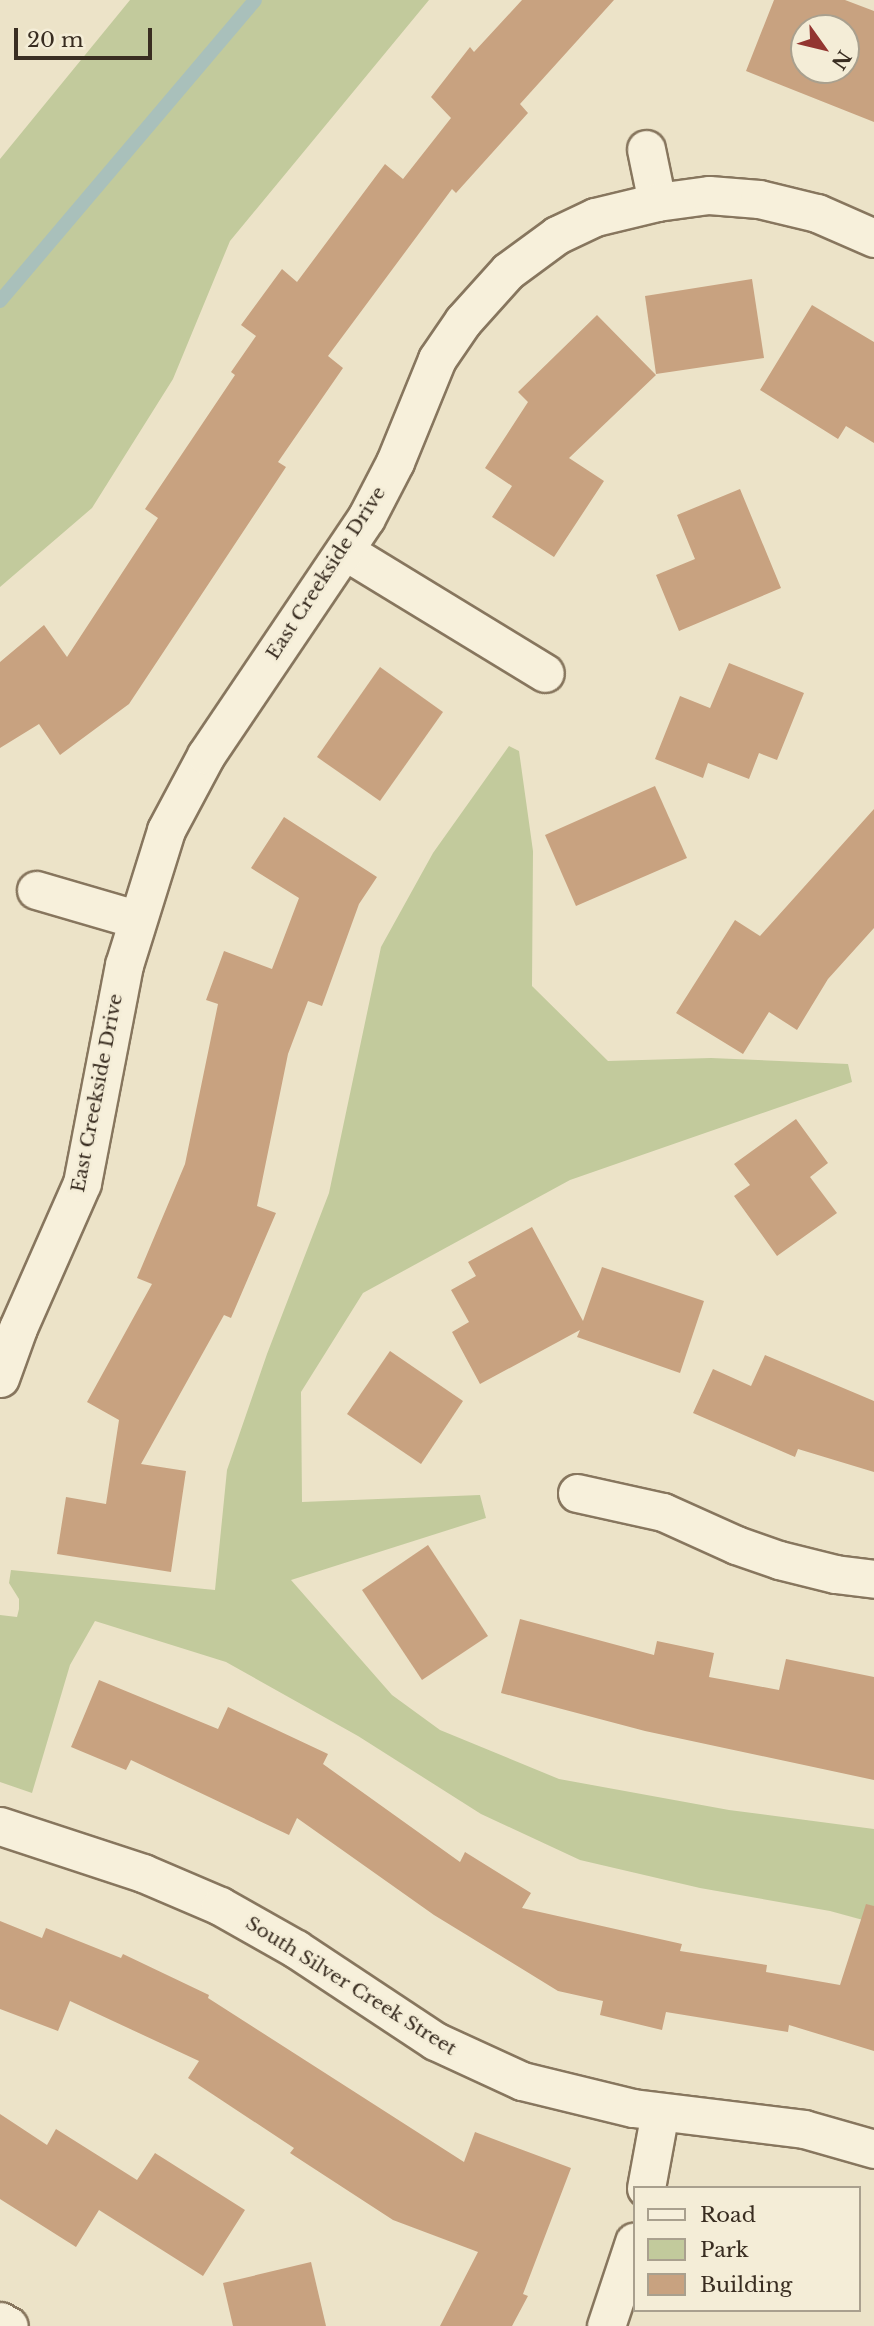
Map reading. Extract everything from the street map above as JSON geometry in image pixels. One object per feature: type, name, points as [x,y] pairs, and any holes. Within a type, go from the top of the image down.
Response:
[{"type":"street","points":[[646,149],[657,202]]},
{"type":"street","name":"East Creekside Drive","points":[[0,1378],[18,1328],[82,1183],[113,1014],[136,919],[166,830],[206,755],[345,551],[384,484],[437,359],[486,293],[508,271],[557,235],[595,217],[657,202],[709,195],[759,199],[817,213],[874,238]]},
{"type":"street","points":[[345,551],[545,673]]},
{"type":"street","points":[[36,890],[136,919]]},
{"type":"street","points":[[577,1493],[663,1512],[736,1545],[779,1560],[835,1574],[874,1579]]},
{"type":"street","name":"South Silver Creek Street","points":[[0,1826],[143,1873],[220,1906],[296,1949],[435,2041],[482,2066],[559,2092],[660,2112],[789,2126],[874,2149]]},
{"type":"street","points":[[646,2186],[660,2112]]},
{"type":"street","points":[[606,2326],[632,2248]]},
{"type":"street","points":[[0,2321],[9,2326]]},
{"type":"green space","points":[[130,0],[429,0],[230,241],[173,379],[92,508],[0,587],[0,159]]},
{"type":"green space","points":[[509,746],[519,751],[533,851],[532,986],[608,1061],[711,1058],[848,1064],[852,1082],[570,1180],[363,1293],[301,1392],[302,1502],[480,1495],[486,1518],[291,1580],[392,1695],[440,1730],[559,1779],[729,1810],[874,1829],[874,1923],[830,1911],[700,1888],[580,1860],[481,1814],[358,1736],[226,1662],[95,1621],[70,1665],[32,1793],[0,1782],[0,1615],[17,1617],[19,1609],[19,1599],[9,1583],[11,1570],[215,1590],[227,1470],[267,1354],[329,1193],[381,947],[433,853]]},
{"type":"building","points":[[522,0],[614,0],[520,104],[528,113],[456,193],[452,189],[328,356],[343,368],[278,462],[286,467],[129,704],[60,755],[39,724],[0,748],[0,662],[44,625],[67,657],[158,518],[145,509],[235,375],[231,372],[256,336],[241,325],[282,269],[297,282],[385,164],[403,179],[451,118],[431,97],[470,47],[474,52]]},
{"type":"building","points":[[774,0],[845,0],[874,11],[874,122],[746,71]]},
{"type":"building","points":[[752,279],[764,358],[656,374],[645,296]]},
{"type":"building","points":[[812,305],[874,342],[874,443],[846,426],[838,439],[760,390]]},
{"type":"building","points":[[597,315],[656,375],[569,458],[604,481],[554,557],[492,517],[512,486],[485,468],[528,402],[518,392]]},
{"type":"building","points":[[740,489],[781,588],[679,631],[656,575],[695,559],[677,515]]},
{"type":"building","points":[[729,663],[804,693],[777,760],[759,753],[749,779],[708,763],[703,778],[655,759],[680,696],[710,708]]},
{"type":"building","points":[[380,667],[443,712],[380,801],[317,757]]},
{"type":"building","points":[[655,786],[687,858],[576,906],[545,835]]},
{"type":"building","points":[[874,809],[874,928],[828,979],[797,1030],[769,1012],[743,1054],[676,1013],[735,920],[760,936]]},
{"type":"building","points":[[284,817],[377,877],[359,904],[322,1006],[308,1001],[288,1054],[257,1206],[276,1213],[231,1318],[224,1315],[141,1464],[186,1471],[171,1572],[57,1554],[66,1497],[106,1504],[119,1420],[87,1402],[152,1284],[137,1278],[185,1164],[218,1004],[206,1000],[224,951],[272,969],[299,898],[251,868]]},
{"type":"building","points":[[796,1119],[828,1163],[810,1177],[837,1213],[777,1256],[734,1196],[750,1185],[734,1164]]},
{"type":"building","points":[[532,1227],[583,1321],[602,1267],[704,1301],[680,1373],[577,1337],[580,1330],[480,1384],[452,1332],[469,1322],[451,1290],[476,1276],[468,1262]]},
{"type":"building","points":[[390,1351],[463,1401],[421,1464],[347,1414]]},
{"type":"building","points":[[765,1355],[874,1401],[874,1472],[798,1449],[795,1457],[693,1413],[713,1369],[751,1386]]},
{"type":"building","points":[[428,1545],[488,1636],[422,1680],[362,1590]]},
{"type":"building","points":[[520,1619],[654,1655],[657,1641],[714,1653],[709,1677],[779,1690],[786,1659],[874,1677],[874,1780],[645,1731],[501,1693]]},
{"type":"building","points":[[99,1680],[218,1729],[228,1707],[328,1754],[323,1764],[460,1862],[465,1852],[531,1893],[522,1908],[682,1944],[680,1951],[767,1965],[766,1972],[840,1985],[866,1904],[874,1906],[874,2051],[789,2025],[788,2032],[666,2012],[662,2030],[600,2015],[603,2001],[558,1991],[434,1915],[297,1818],[289,1835],[131,1760],[126,1770],[71,1747]]},
{"type":"building","points":[[0,1921],[42,1938],[46,1928],[121,1958],[123,1954],[209,1995],[208,1998],[464,2162],[475,2132],[571,2168],[523,2294],[528,2296],[512,2326],[440,2326],[478,2252],[393,2220],[290,2153],[294,2148],[188,2078],[199,2061],[70,2001],[58,2031],[0,2009]]},
{"type":"building","points":[[0,2114],[47,2145],[56,2129],[137,2180],[155,2153],[245,2210],[203,2276],[99,2210],[76,2247],[0,2199]]},
{"type":"building","points":[[311,2262],[326,2326],[233,2326],[223,2283]]},
{"type":"waterway","points":[[0,301],[255,0]]}]
